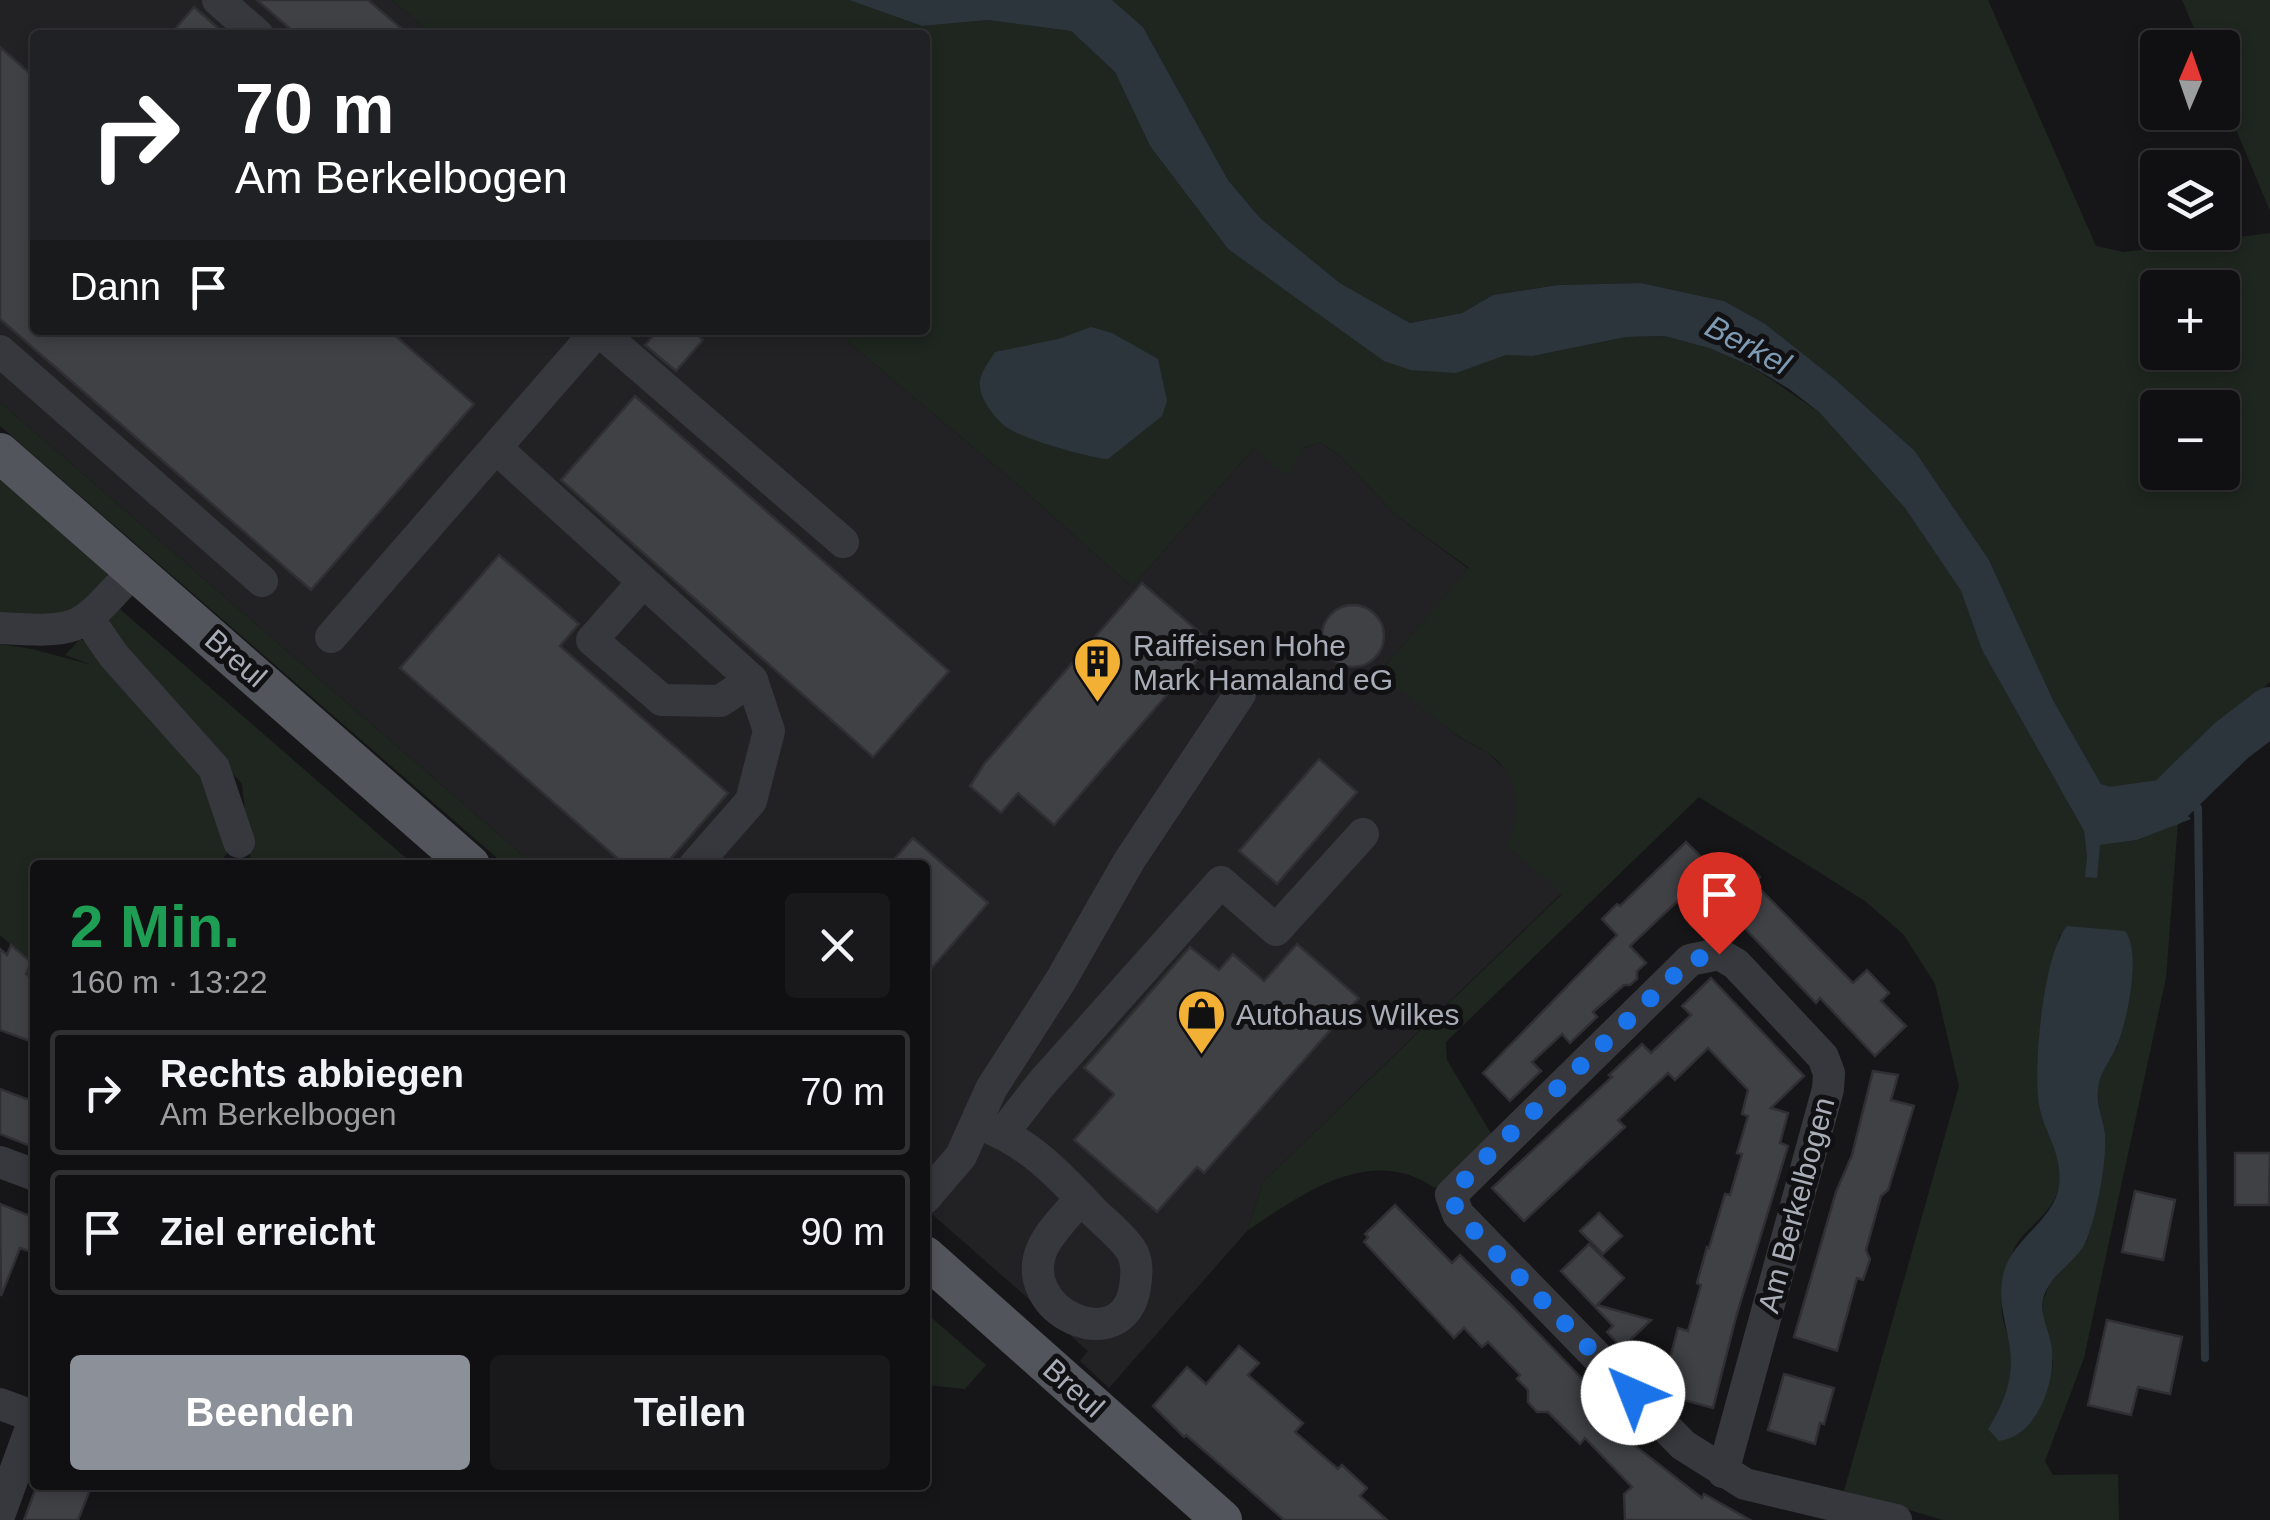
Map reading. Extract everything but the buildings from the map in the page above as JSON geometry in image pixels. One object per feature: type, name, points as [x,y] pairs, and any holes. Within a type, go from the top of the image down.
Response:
[{"type":"main road","name":"Breul","points":[[0,452],[464,860]]},
{"type":"main road","name":"Breul","points":[[930,1260],[1222,1520]]},
{"type":"street","points":[[218,0],[252,30]]},
{"type":"street","points":[[331,637],[594,335]]},
{"type":"street","points":[[604,335],[842,542]]},
{"type":"street","points":[[0,351],[262,581]]},
{"type":"street","points":[[496,448],[752,680],[769,731],[751,801],[699,860]]},
{"type":"street","points":[[0,628],[63,630],[89,620],[135,570]]},
{"type":"street","points":[[643,582],[592,640],[662,700],[720,701],[752,680]]},
{"type":"street","points":[[89,620],[114,656],[214,768],[239,842]]},
{"type":"street","points":[[990,1128],[991,1089],[1061,980],[1130,861],[1240,694]]},
{"type":"street","points":[[930,1192],[961,1156],[1042,1083],[1221,882],[1276,930],[1363,834]]},
{"type":"street","name":"Am Berkelbogen","points":[[1723,1472],[1828,1089],[1829,1073],[1823,1057],[1736,964],[1719,954],[1690,960],[1451,1195],[1458,1214],[1683,1444],[1723,1472],[1745,1484],[1896,1520]]},
{"type":"street","points":[[990,1128],[1016,1138],[1050,1165],[1081,1198]]},
{"type":"street","points":[[0,1162],[30,1174]]},
{"type":"street","points":[[0,1404],[30,1415]]},
{"type":"street","points":[[0,1513],[30,1431]]},
{"type":"shaded area","points":[[0,0],[392,0],[427,30],[30,30],[30,335],[840,335],[1132,587],[1254,448],[1304,448],[1320,442],[1342,458],[1397,516],[1469,569],[1380,672],[1460,738],[1487,752],[1511,775],[1519,804],[1516,826],[1562,893],[1263,1182],[1247,1231],[1109,1388],[1080,1361],[1088,1351],[930,1212],[930,860],[528,860],[0,402]]},
{"type":"shaded area","points":[[392,0],[849,0],[922,26],[988,20],[1071,31],[1115,72],[1150,146],[1228,249],[1296,297],[1483,362],[1506,354],[1533,356],[1626,337],[1664,336],[1709,348],[1751,366],[1819,412],[1905,508],[1961,591],[1982,650],[2084,831],[2087,857],[2100,845],[2138,840],[2178,822],[2166,978],[2084,1358],[2045,1461],[2053,1475],[2118,1474],[2119,1520],[1943,1520],[1844,1491],[1959,1086],[1935,984],[1904,935],[1865,901],[1699,797],[1446,1042],[1447,1060],[1492,1135],[1435,1188],[1410,1175],[1361,1172],[1313,1190],[1247,1231],[1263,1182],[1562,894],[1507,845],[1517,806],[1512,781],[1505,770],[1380,672],[1469,568],[1397,516],[1342,458],[1320,442],[1304,448],[1286,476],[1254,448],[1132,587],[840,335],[930,335],[930,30],[427,30]],"holes":[[[2060,934],[2118,1046],[2100,1076],[2097,1093],[2105,1139],[2097,1202],[2087,1241],[2049,1285],[2043,1301],[2053,1364],[2047,1391],[1988,1429],[2010,1377],[2011,1354],[2002,1310],[2011,1258],[2021,1238],[2051,1206],[2060,1178],[2057,1155],[2041,1112],[2038,1079],[2043,1016]]]},
{"type":"shaded area","points":[[1112,0],[1988,0],[2096,246],[2124,252],[2240,250],[2240,237],[2270,233],[2270,682],[2157,785],[2135,794],[2101,784],[2053,700],[1989,560],[1915,451],[1836,380],[1764,323],[1724,301],[1641,283],[1558,285],[1493,295],[1462,313],[1410,323],[1340,283],[1260,218],[1228,180],[1143,27]]},
{"type":"shaded area","points":[[2182,0],[2270,0],[2270,211],[2236,130],[2240,130],[2240,30],[2195,30]]},
{"type":"shaded area","points":[[0,402],[528,860],[499,860],[0,426]]},
{"type":"shaded area","points":[[0,479],[107,572],[108,589],[78,616],[0,619]]},
{"type":"shaded area","points":[[113,603],[408,860],[250,860],[242,784],[110,635]]},
{"type":"shaded area","points":[[80,639],[104,654],[181,733],[233,847],[221,860],[30,860],[30,962],[0,935],[0,644],[92,665],[65,655]]},
{"type":"shaded area","points":[[930,1316],[986,1365],[965,1389],[930,1386]]},
{"type":"water","points":[[849,0],[1112,0],[1143,27],[1228,180],[1260,218],[1340,283],[1410,323],[1462,313],[1493,295],[1558,285],[1641,283],[1724,301],[1764,323],[1836,380],[1915,451],[1989,560],[2053,700],[2101,784],[2135,794],[2157,785],[2191,819],[2137,840],[2100,845],[2097,878],[2085,877],[2084,831],[1982,650],[1961,591],[1905,508],[1819,412],[1789,389],[1751,366],[1709,348],[1664,336],[1626,337],[1533,356],[1506,355],[1456,373],[1411,370],[1384,361],[1228,249],[1150,146],[1115,72],[1071,31],[988,20],[922,26]]},
{"type":"water","points":[[1091,327],[1112,333],[1158,359],[1167,401],[1162,416],[1108,459],[1055,447],[1013,431],[993,414],[980,387],[982,373],[995,352],[1058,339]]},
{"type":"water","points":[[2067,926],[2125,931],[2132,955],[2131,988],[2120,1037],[2099,1083],[2105,1145],[2091,1228],[2083,1247],[2051,1282],[2043,1299],[2052,1357],[2048,1388],[2025,1428],[1999,1441],[1988,1429],[2004,1398],[2011,1367],[2002,1301],[2003,1275],[2014,1251],[2049,1210],[2059,1186],[2056,1153],[2039,1105],[2037,1065],[2046,985]]},
{"type":"waterway","name":"Berkel","points":[[2110,811],[2167,803],[2232,740],[2270,711]]},
{"type":"waterway","points":[[2167,803],[2198,808],[2205,1358]]},
{"type":"place","name":"Raiffeisen Hohe Mark Hamaland eG","points":[[1098,704]]},
{"type":"place","name":"Autohaus Wilkes","points":[[1201,1056]]},
{"type":"route","points":[[1633,1393],[1458,1214],[1451,1195],[1690,960],[1719,954]]}]
